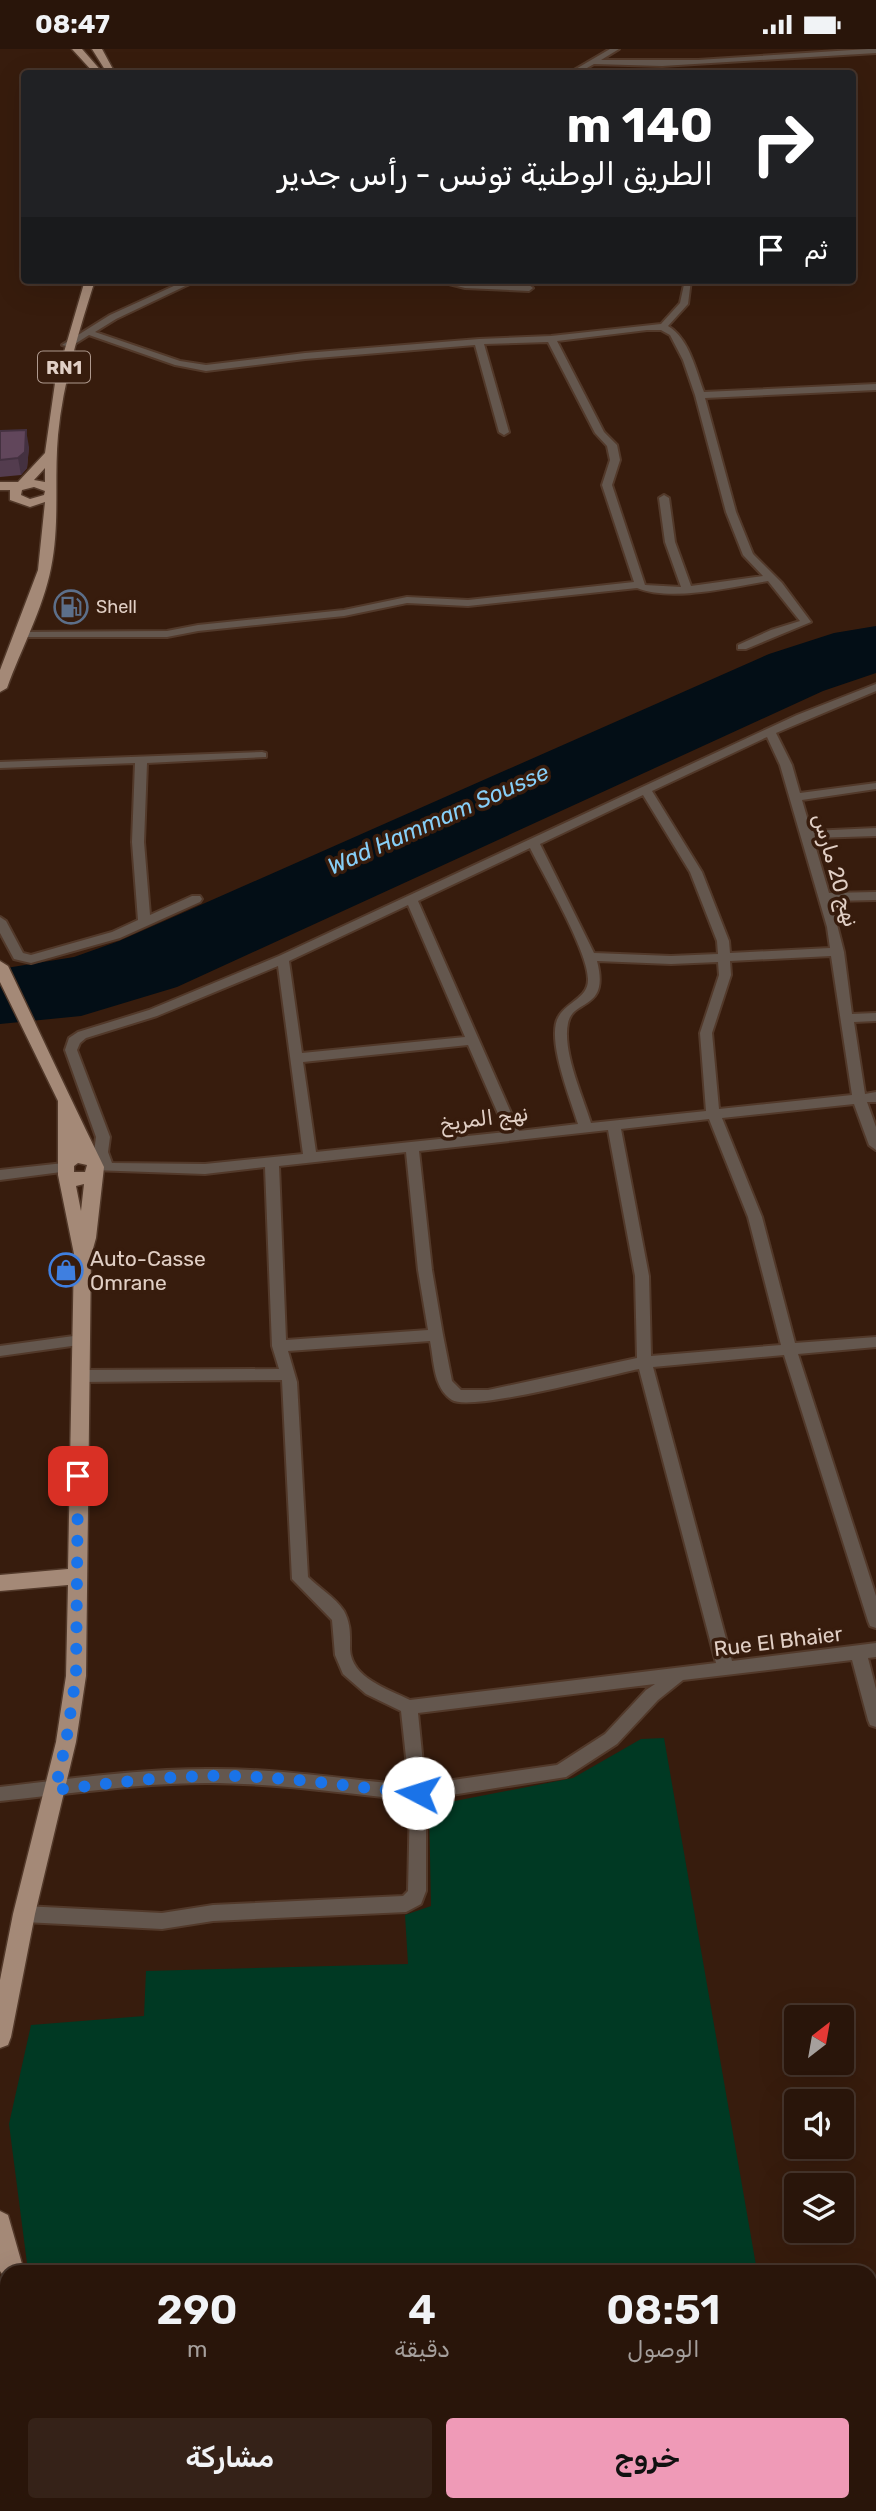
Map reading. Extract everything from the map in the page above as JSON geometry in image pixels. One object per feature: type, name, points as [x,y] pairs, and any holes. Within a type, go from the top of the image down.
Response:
[{"type":"main road","points":[[77,49],[96,70]]},
{"type":"main road","points":[[97,49],[109,70]]},
{"type":"main road","name":"RN1","points":[[0,688],[4,666],[42,579],[48,547],[51,491],[49,456],[67,345],[89,284]]},
{"type":"main road","points":[[47,534],[13,494],[49,456]]},
{"type":"main road","points":[[0,486],[35,483],[51,491],[38,502],[0,496]]},
{"type":"main road","points":[[0,965],[97,1166],[82,1256]]},
{"type":"main road","points":[[0,2037],[24,1914],[66,1742],[76,1676],[82,1256],[66,1168],[65,1100]]},
{"type":"main road","points":[[66,1168],[75,1157],[97,1166]]},
{"type":"main road","points":[[0,1583],[76,1576]]},
{"type":"main road","points":[[0,2223],[10,2265]]},
{"type":"street","points":[[578,70],[615,49]]},
{"type":"street","points":[[591,62],[667,64],[876,51]]},
{"type":"street","points":[[67,345],[133,307],[185,284]]},
{"type":"street","points":[[459,284],[529,288]]},
{"type":"street","points":[[663,327],[684,304],[688,284]]},
{"type":"street","points":[[88,332],[178,363],[206,368],[305,356],[551,339],[663,327],[674,333],[688,360],[731,512],[748,555],[806,622],[742,647]]},
{"type":"street","points":[[551,339],[600,433],[612,445],[615,460],[607,485],[639,585]]},
{"type":"street","points":[[479,342],[504,432]]},
{"type":"street","points":[[700,395],[876,387]]},
{"type":"street","points":[[664,498],[670,543],[687,588]]},
{"type":"street","points":[[19,635],[108,637],[167,634],[344,613],[407,600],[468,603],[639,585],[647,589],[687,588],[769,577]]},
{"type":"street","points":[[97,1166],[103,1137],[71,1049],[74,1041],[82,1035],[166,1008],[283,959],[770,732],[876,687]]},
{"type":"street","name":"نهج 20 مارس","points":[[770,732],[786,765],[824,897],[838,952],[845,1018],[859,1099],[876,1145]]},
{"type":"street","points":[[0,765],[262,755]]},
{"type":"street","points":[[141,761],[138,842],[144,922]]},
{"type":"street","points":[[796,797],[876,786]]},
{"type":"street","points":[[646,791],[701,882],[720,932],[725,975],[706,1033],[713,1113],[755,1217],[790,1351],[876,1621]]},
{"type":"street","points":[[806,835],[876,832]]},
{"type":"street","points":[[534,844],[590,957],[595,984],[591,992],[565,1015],[561,1024],[562,1040],[586,1128]]},
{"type":"street","points":[[824,897],[876,896]]},
{"type":"street","points":[[0,921],[18,956],[31,959],[116,935],[197,899]]},
{"type":"street","points":[[411,899],[514,1135]]},
{"type":"street","points":[[590,957],[671,960],[838,952]]},
{"type":"street","points":[[283,959],[310,1159]]},
{"type":"street","points":[[845,1018],[876,1017]]},
{"type":"street","points":[[298,1058],[472,1040]]},
{"type":"street","name":"نهج المريخ","points":[[97,1166],[205,1169],[876,1097]]},
{"type":"street","points":[[614,1125],[642,1276],[644,1362],[726,1669]]},
{"type":"street","points":[[412,1148],[425,1270],[436,1335],[445,1383],[457,1396],[488,1396],[644,1362],[876,1342]]},
{"type":"street","points":[[24,1914],[162,1921],[213,1913],[406,1904],[415,1898],[418,1793],[409,1707],[361,1682],[349,1669],[344,1659],[341,1622],[332,1607],[312,1594],[300,1579],[288,1374],[279,1346],[272,1162]]},
{"type":"street","points":[[0,1175],[66,1168]]},
{"type":"street","points":[[279,1346],[436,1335]]},
{"type":"street","points":[[0,1351],[81,1340]]},
{"type":"street","points":[[80,1377],[288,1374]]},
{"type":"street","name":"Rue El Bhaier","points":[[409,1707],[876,1650]]},
{"type":"street","points":[[858,1652],[876,1720]]},
{"type":"street","points":[[0,1794],[143,1779],[206,1776],[418,1793],[560,1772],[611,1739],[652,1695],[665,1684],[685,1674]]},
{"type":"green space","points":[[664,1738],[756,2265],[27,2265],[9,2124],[31,2025],[144,2016],[146,1971],[408,1964],[405,1915],[431,1906],[429,1806],[573,1778],[641,1739]]},
{"type":"water","name":"Wad Hammam Sousse","points":[[876,626],[876,673],[823,691],[177,987],[81,1016],[0,1024],[0,969],[74,957],[119,941],[769,654],[834,633]]},
{"type":"building","points":[[26,430],[25,452],[18,458],[0,460],[0,431]]},
{"type":"place","name":"Shell","points":[[71,607]]},
{"type":"place","name":"Auto-Casse Omrane","points":[[66,1270]]},
{"type":"route","points":[[78,1476],[76,1676],[66,1742],[55,1790],[143,1779],[206,1776],[418,1793]]}]
